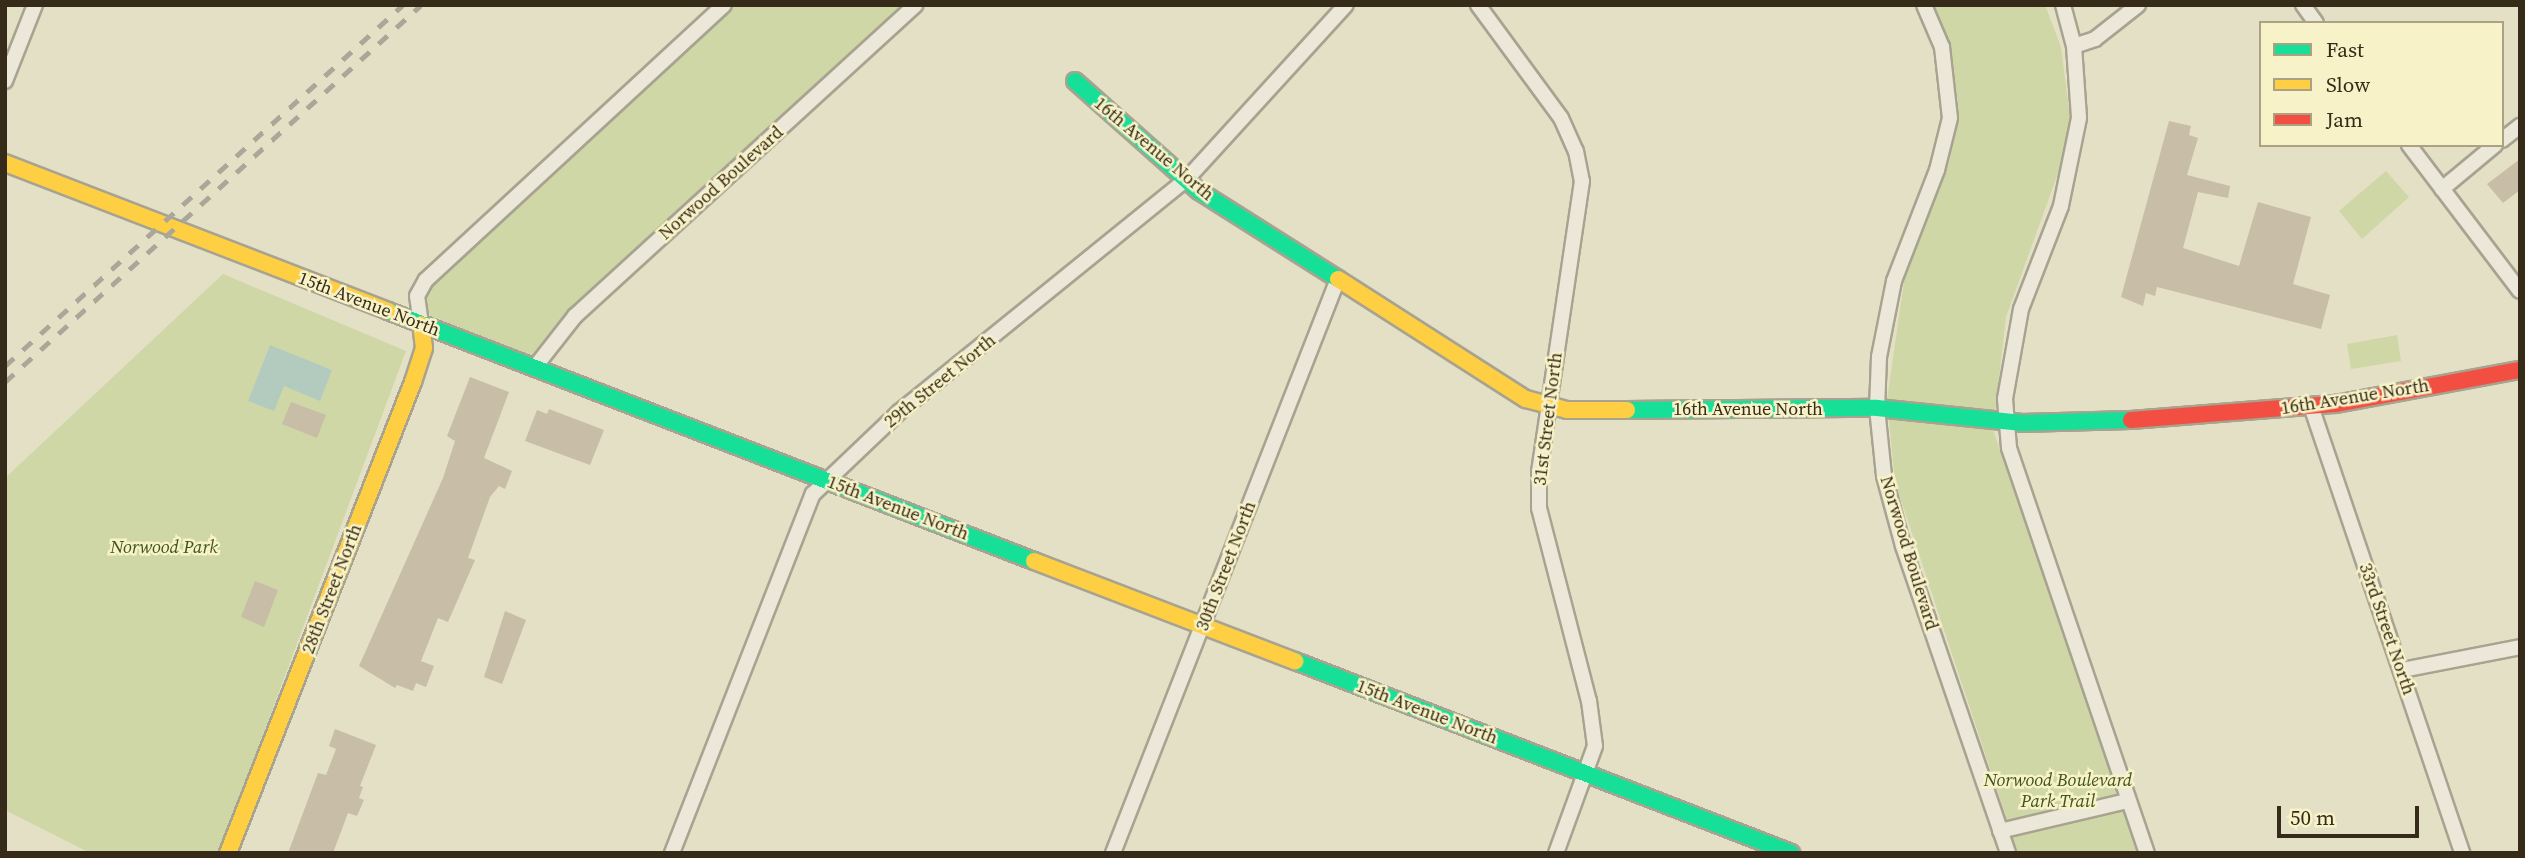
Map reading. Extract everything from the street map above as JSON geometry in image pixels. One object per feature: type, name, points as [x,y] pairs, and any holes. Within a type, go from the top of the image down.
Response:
[{"type":"street","points":[[5,80],[35,5]]},
{"type":"street","points":[[421,324],[417,296],[426,280],[724,5]]},
{"type":"street","name":"Norwood Boulevard","points":[[535,368],[575,316],[915,5]]},
{"type":"street","name":"29th Street North","points":[[672,853],[812,497],[826,480],[899,412],[1186,180],[1346,5]]},
{"type":"street","name":"31st Street North","points":[[1478,5],[1561,118],[1576,151],[1582,181],[1539,471],[1539,508],[1588,701],[1595,746],[1556,853]]},
{"type":"street","name":"Norwood Boulevard","points":[[1924,5],[1942,47],[1950,118],[1937,170],[1894,281],[1879,357],[1877,408],[1884,476],[1903,546],[2003,845]]},
{"type":"street","points":[[2063,5],[2074,46],[2079,118],[2073,159],[2061,206],[2021,309],[2005,399],[2009,448],[2127,801],[2147,853]]},
{"type":"street","points":[[2074,46],[2095,39],[2138,5]]},
{"type":"street","points":[[2305,6],[2315,21]]},
{"type":"street","name":"16th Avenue North","points":[[1075,81],[1186,180],[1526,399],[1567,410],[1877,408],[2022,423],[2164,419],[2311,406],[2520,370]]},
{"type":"street","points":[[2504,138],[2520,125]]},
{"type":"street","points":[[2410,147],[2520,291]]},
{"type":"street","points":[[2442,189],[2494,147]]},
{"type":"street","name":"15th Avenue North","points":[[5,163],[1791,853]]},
{"type":"street","name":"30th Street North","points":[[1113,853],[1338,279]]},
{"type":"street","name":"28th Street North","points":[[228,853],[413,382],[424,348],[421,324]]},
{"type":"street","name":"33rd Street North","points":[[2311,406],[2462,853]]},
{"type":"street","points":[[2402,670],[2520,647]]},
{"type":"street","points":[[2003,845],[2127,801]]},
{"type":"green space","points":[[724,5],[905,5],[563,317],[531,356],[431,316],[417,296]]},
{"type":"green space","name":"Norwood Boulevard Park Trail","points":[[1934,5],[2045,5],[2061,47],[2070,117],[2061,165],[2006,317],[1993,430],[2139,853],[2018,853],[1895,482],[1887,400],[1905,275],[1950,160],[1958,102],[1947,38]]},
{"type":"green space","points":[[2386,171],[2409,197],[2362,239],[2339,211]]},
{"type":"green space","name":"Norwood Park","points":[[223,274],[406,351],[219,853],[90,853],[5,810],[5,478]]},
{"type":"green space","points":[[2397,335],[2401,361],[2351,369],[2347,344]]},
{"type":"shaded area","points":[[270,345],[332,370],[320,401],[284,386],[274,411],[248,401]]},
{"type":"building","points":[[2169,121],[2191,126],[2189,135],[2198,138],[2187,175],[2230,186],[2228,198],[2198,192],[2183,248],[2239,266],[2258,202],[2311,217],[2293,284],[2330,295],[2321,329],[2157,287],[2155,296],[2146,293],[2143,306],[2121,297]]},
{"type":"building","points":[[2520,159],[2520,190],[2503,203],[2487,184]]},
{"type":"building","points":[[470,377],[509,392],[484,458],[512,471],[505,489],[499,486],[490,497],[468,558],[475,560],[448,622],[438,618],[421,661],[434,666],[426,687],[416,683],[413,691],[397,685],[395,688],[359,666],[443,478],[455,441],[447,436]]},
{"type":"building","points":[[291,402],[326,415],[317,438],[282,424]]},
{"type":"building","points":[[549,409],[604,430],[590,465],[525,441],[537,410],[547,414]]},
{"type":"building","points":[[255,581],[278,590],[264,627],[241,617]]},
{"type":"building","points":[[505,611],[526,620],[502,684],[484,677]]},
{"type":"building","points":[[335,729],[376,745],[360,786],[363,787],[359,798],[364,800],[357,816],[348,813],[333,853],[288,853],[318,773],[326,775],[336,749],[329,746]]},
{"type":"railway","points":[[5,366],[403,5]]},
{"type":"railway","points":[[5,382],[421,5]]},
{"type":"traffic: fast","points":[[1075,81],[1199,191],[1338,279]]},
{"type":"traffic: fast","points":[[388,311],[1034,561]]},
{"type":"traffic: fast","points":[[1627,410],[1877,408],[2022,423],[2131,420]]},
{"type":"traffic: fast","points":[[1295,661],[1791,853]]},
{"type":"traffic: slow","points":[[5,163],[388,311]]},
{"type":"traffic: slow","points":[[1338,279],[1526,399],[1567,410],[1627,410]]},
{"type":"traffic: slow","points":[[228,853],[413,382],[424,348],[421,324]]},
{"type":"traffic: slow","points":[[1034,561],[1295,661]]},
{"type":"traffic: jam","points":[[2131,420],[2336,404],[2520,370]]}]
